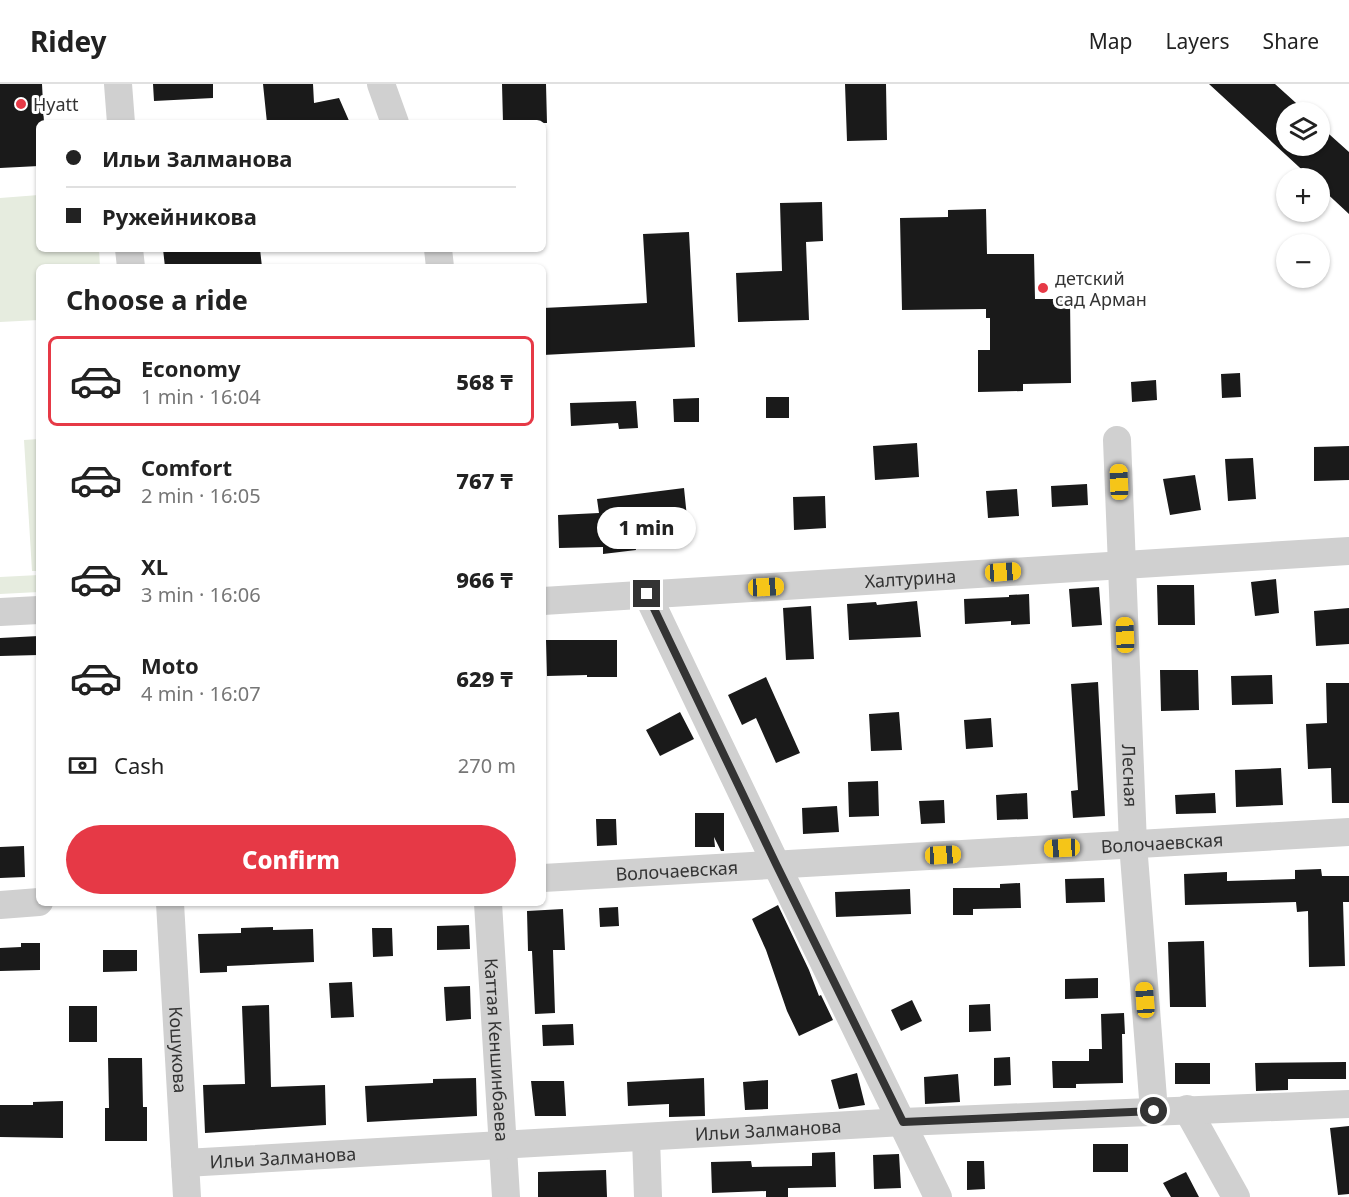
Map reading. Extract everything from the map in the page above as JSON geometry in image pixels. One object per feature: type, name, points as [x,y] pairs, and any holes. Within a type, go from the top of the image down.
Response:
[{"type":"street","points":[[118,84],[121,120]]},
{"type":"street","points":[[381,84],[394,120]]},
{"type":"street","name":"Лесная","points":[[1117,440],[1133,844],[1154,1111]]},
{"type":"street","name":"Халтурина","points":[[546,601],[1349,551]]},
{"type":"street","points":[[647,594],[938,1197]]},
{"type":"street","points":[[0,612],[36,610]]},
{"type":"street","name":"Волочаевская","points":[[546,878],[1349,832]]},
{"type":"street","points":[[0,905],[36,902]]},
{"type":"street","name":"Кошукова","points":[[170,906],[187,1197]]},
{"type":"street","name":"Каттая Кеншинбаева","points":[[488,906],[506,1197]]},
{"type":"street","name":"Ильи Залманова","points":[[185,1163],[903,1122],[1349,1104]]},
{"type":"street","points":[[1186,1109],[1236,1197]]},
{"type":"street","points":[[646,1138],[648,1197]]},
{"type":"shaded area","points":[[36,195],[36,252],[99,252],[100,264],[36,264],[36,320],[0,322],[0,198]]},
{"type":"shaded area","points":[[36,439],[36,571],[32,571],[24,440]]},
{"type":"shaded area","points":[[36,575],[36,592],[0,594],[0,577]]},
{"type":"building","points":[[0,84],[42,84],[44,120],[36,120],[36,166],[0,168]]},
{"type":"building","points":[[153,84],[213,84],[213,98],[154,101]]},
{"type":"building","points":[[263,84],[313,84],[314,103],[339,98],[349,120],[267,120]]},
{"type":"building","points":[[502,84],[546,84],[547,123],[546,120],[503,120]]},
{"type":"building","points":[[845,84],[886,84],[887,140],[847,141]]},
{"type":"building","points":[[1209,84],[1275,84],[1295,102],[1276,102],[1276,146]]},
{"type":"building","points":[[1330,135],[1349,152],[1349,214],[1330,196],[1330,168],[1300,168],[1287,156],[1330,156]]},
{"type":"building","points":[[822,202],[823,241],[806,242],[809,320],[738,322],[736,273],[782,271],[780,203]]},
{"type":"building","points":[[986,209],[987,254],[1034,254],[1035,299],[1070,299],[1071,383],[1023,384],[1023,391],[978,392],[978,350],[990,350],[990,318],[986,318],[986,309],[902,310],[900,218],[948,217],[948,210]]},
{"type":"building","points":[[689,232],[695,347],[546,355],[546,308],[647,303],[643,234]]},
{"type":"building","points":[[163,252],[260,252],[262,264],[165,264]]},
{"type":"building","points":[[1240,373],[1241,397],[1222,398],[1221,374]]},
{"type":"building","points":[[1156,380],[1157,400],[1132,402],[1131,382]]},
{"type":"building","points":[[766,397],[789,397],[789,418],[766,418]]},
{"type":"building","points":[[699,398],[699,422],[674,422],[673,399]]},
{"type":"building","points":[[636,401],[638,428],[619,429],[618,423],[571,426],[570,403]]},
{"type":"building","points":[[917,443],[919,477],[875,480],[873,446]]},
{"type":"building","points":[[1349,446],[1349,480],[1314,481],[1314,447]]},
{"type":"building","points":[[1253,458],[1256,499],[1228,501],[1225,459]]},
{"type":"building","points":[[1195,475],[1201,510],[1170,515],[1163,479]]},
{"type":"building","points":[[1087,484],[1088,505],[1052,507],[1051,486]]},
{"type":"building","points":[[684,488],[689,537],[635,542],[636,550],[603,554],[603,547],[559,548],[558,515],[599,513],[597,499]]},
{"type":"building","points":[[1017,489],[1019,516],[988,518],[986,491]]},
{"type":"building","points":[[825,496],[826,528],[794,530],[793,497]]},
{"type":"building","points":[[1276,579],[1279,613],[1255,616],[1251,582]]},
{"type":"building","points":[[1157,585],[1194,585],[1195,625],[1158,625]]},
{"type":"building","points":[[1099,587],[1102,625],[1072,627],[1069,589]]},
{"type":"building","points":[[1029,594],[1030,624],[1011,625],[1011,621],[965,624],[964,599]]},
{"type":"building","points":[[917,601],[921,637],[849,640],[847,604],[876,602],[877,605]]},
{"type":"building","points":[[811,606],[814,659],[786,660],[783,608]]},
{"type":"building","points":[[1349,608],[1349,644],[1316,646],[1314,611]]},
{"type":"building","points":[[36,636],[36,655],[0,656],[0,638]]},
{"type":"building","points":[[546,640],[617,640],[617,677],[547,676]]},
{"type":"building","points":[[1160,670],[1198,670],[1199,710],[1161,711]]},
{"type":"building","points":[[1272,675],[1273,704],[1232,705],[1231,676]]},
{"type":"building","points":[[766,677],[800,753],[776,763],[756,718],[742,725],[728,695]]},
{"type":"building","points":[[1098,682],[1105,816],[1073,818],[1071,791],[1078,790],[1071,684]]},
{"type":"building","points":[[1326,683],[1349,683],[1349,803],[1332,803],[1331,768],[1308,769],[1306,724],[1327,723]]},
{"type":"building","points":[[680,712],[694,739],[660,756],[646,730]]},
{"type":"building","points":[[899,712],[902,750],[871,751],[869,714]]},
{"type":"building","points":[[991,718],[993,747],[966,749],[964,720]]},
{"type":"building","points":[[1281,768],[1283,805],[1236,807],[1235,770]]},
{"type":"building","points":[[878,781],[879,816],[849,817],[848,782]]},
{"type":"building","points":[[1027,793],[1028,819],[997,820],[996,795]]},
{"type":"building","points":[[1215,793],[1216,813],[1176,814],[1175,795]]},
{"type":"building","points":[[944,800],[945,823],[921,824],[919,801]]},
{"type":"building","points":[[837,806],[839,832],[803,834],[802,808]]},
{"type":"building","points":[[695,813],[724,813],[724,851],[721,851],[714,837],[715,847],[695,847]]},
{"type":"building","points":[[596,819],[616,819],[617,845],[597,846]]},
{"type":"building","points":[[24,846],[25,877],[0,878],[0,847]]},
{"type":"building","points":[[1321,869],[1322,876],[1349,876],[1349,902],[1343,902],[1345,966],[1309,967],[1308,911],[1297,912],[1296,902],[1185,905],[1184,874],[1227,872],[1227,881],[1295,879],[1295,870]]},
{"type":"building","points":[[1104,878],[1105,902],[1066,903],[1065,879]]},
{"type":"building","points":[[1020,883],[1021,908],[973,909],[973,915],[953,915],[953,888],[1000,888],[1000,884]]},
{"type":"building","points":[[910,889],[911,914],[836,917],[835,892]]},
{"type":"building","points":[[778,905],[819,996],[821,995],[833,1020],[799,1036],[787,1011],[766,950],[752,919]]},
{"type":"building","points":[[618,907],[619,926],[600,927],[599,908]]},
{"type":"building","points":[[563,909],[565,950],[553,950],[555,1013],[535,1014],[532,951],[528,951],[527,911]]},
{"type":"building","points":[[469,925],[470,949],[437,950],[437,926]]},
{"type":"building","points":[[273,927],[273,930],[313,929],[314,962],[227,966],[227,972],[200,973],[198,934],[241,933],[241,928]]},
{"type":"building","points":[[372,928],[392,928],[393,956],[373,957]]},
{"type":"building","points":[[1204,941],[1206,1007],[1170,1007],[1168,942]]},
{"type":"building","points":[[21,943],[40,943],[40,970],[0,971],[0,948],[21,947]]},
{"type":"building","points":[[103,950],[137,950],[137,971],[103,972]]},
{"type":"building","points":[[1098,978],[1098,998],[1065,999],[1065,979]]},
{"type":"building","points":[[352,982],[354,1017],[331,1018],[329,983]]},
{"type":"building","points":[[470,986],[471,1019],[446,1021],[444,987]]},
{"type":"building","points":[[912,1000],[922,1021],[901,1031],[891,1010]]},
{"type":"building","points":[[990,1004],[991,1031],[969,1032],[969,1005]]},
{"type":"building","points":[[269,1005],[271,1087],[325,1085],[326,1125],[205,1133],[203,1085],[245,1084],[242,1006]]},
{"type":"building","points":[[69,1006],[97,1006],[97,1042],[69,1042]]},
{"type":"building","points":[[1124,1013],[1123,1083],[1076,1084],[1076,1088],[1053,1088],[1052,1061],[1089,1061],[1089,1049],[1102,1049],[1101,1014]]},
{"type":"building","points":[[573,1024],[574,1045],[543,1046],[542,1025]]},
{"type":"building","points":[[1010,1057],[1011,1085],[994,1086],[994,1058]]},
{"type":"building","points":[[108,1058],[142,1058],[143,1107],[147,1107],[147,1141],[105,1141],[105,1108],[109,1108]]},
{"type":"building","points":[[1346,1062],[1346,1079],[1288,1079],[1288,1090],[1256,1091],[1255,1063]]},
{"type":"building","points":[[1175,1063],[1210,1063],[1210,1084],[1175,1084]]},
{"type":"building","points":[[857,1073],[865,1105],[839,1109],[831,1080]]},
{"type":"building","points":[[958,1074],[960,1102],[925,1104],[924,1077]]},
{"type":"building","points":[[476,1078],[477,1116],[367,1122],[365,1086],[433,1083],[433,1079]]},
{"type":"building","points":[[704,1078],[705,1116],[669,1117],[669,1104],[628,1106],[627,1082]]},
{"type":"building","points":[[768,1080],[768,1109],[745,1110],[743,1082]]},
{"type":"building","points":[[531,1081],[564,1081],[566,1116],[535,1116]]},
{"type":"building","points":[[63,1101],[63,1138],[0,1137],[0,1105],[33,1105],[33,1102]]},
{"type":"building","points":[[1349,1126],[1349,1194],[1338,1195],[1330,1128]]},
{"type":"building","points":[[1093,1144],[1128,1144],[1128,1172],[1093,1172]]},
{"type":"building","points":[[835,1152],[836,1187],[788,1188],[788,1197],[766,1197],[766,1191],[712,1193],[711,1162],[751,1161],[752,1167],[812,1166],[812,1153]]},
{"type":"building","points":[[899,1154],[901,1188],[874,1189],[873,1155]]},
{"type":"building","points":[[967,1161],[984,1161],[985,1189],[967,1190]]},
{"type":"building","points":[[606,1170],[607,1197],[538,1197],[538,1172]]},
{"type":"building","points":[[1186,1172],[1199,1197],[1171,1197],[1163,1183]]},
{"type":"place","name":"Hyatt","points":[[21,104]]},
{"type":"place","name":"детский сад Арман","points":[[1043,288]]},
{"type":"route","points":[[647,594],[903,1122],[1154,1111]]}]
